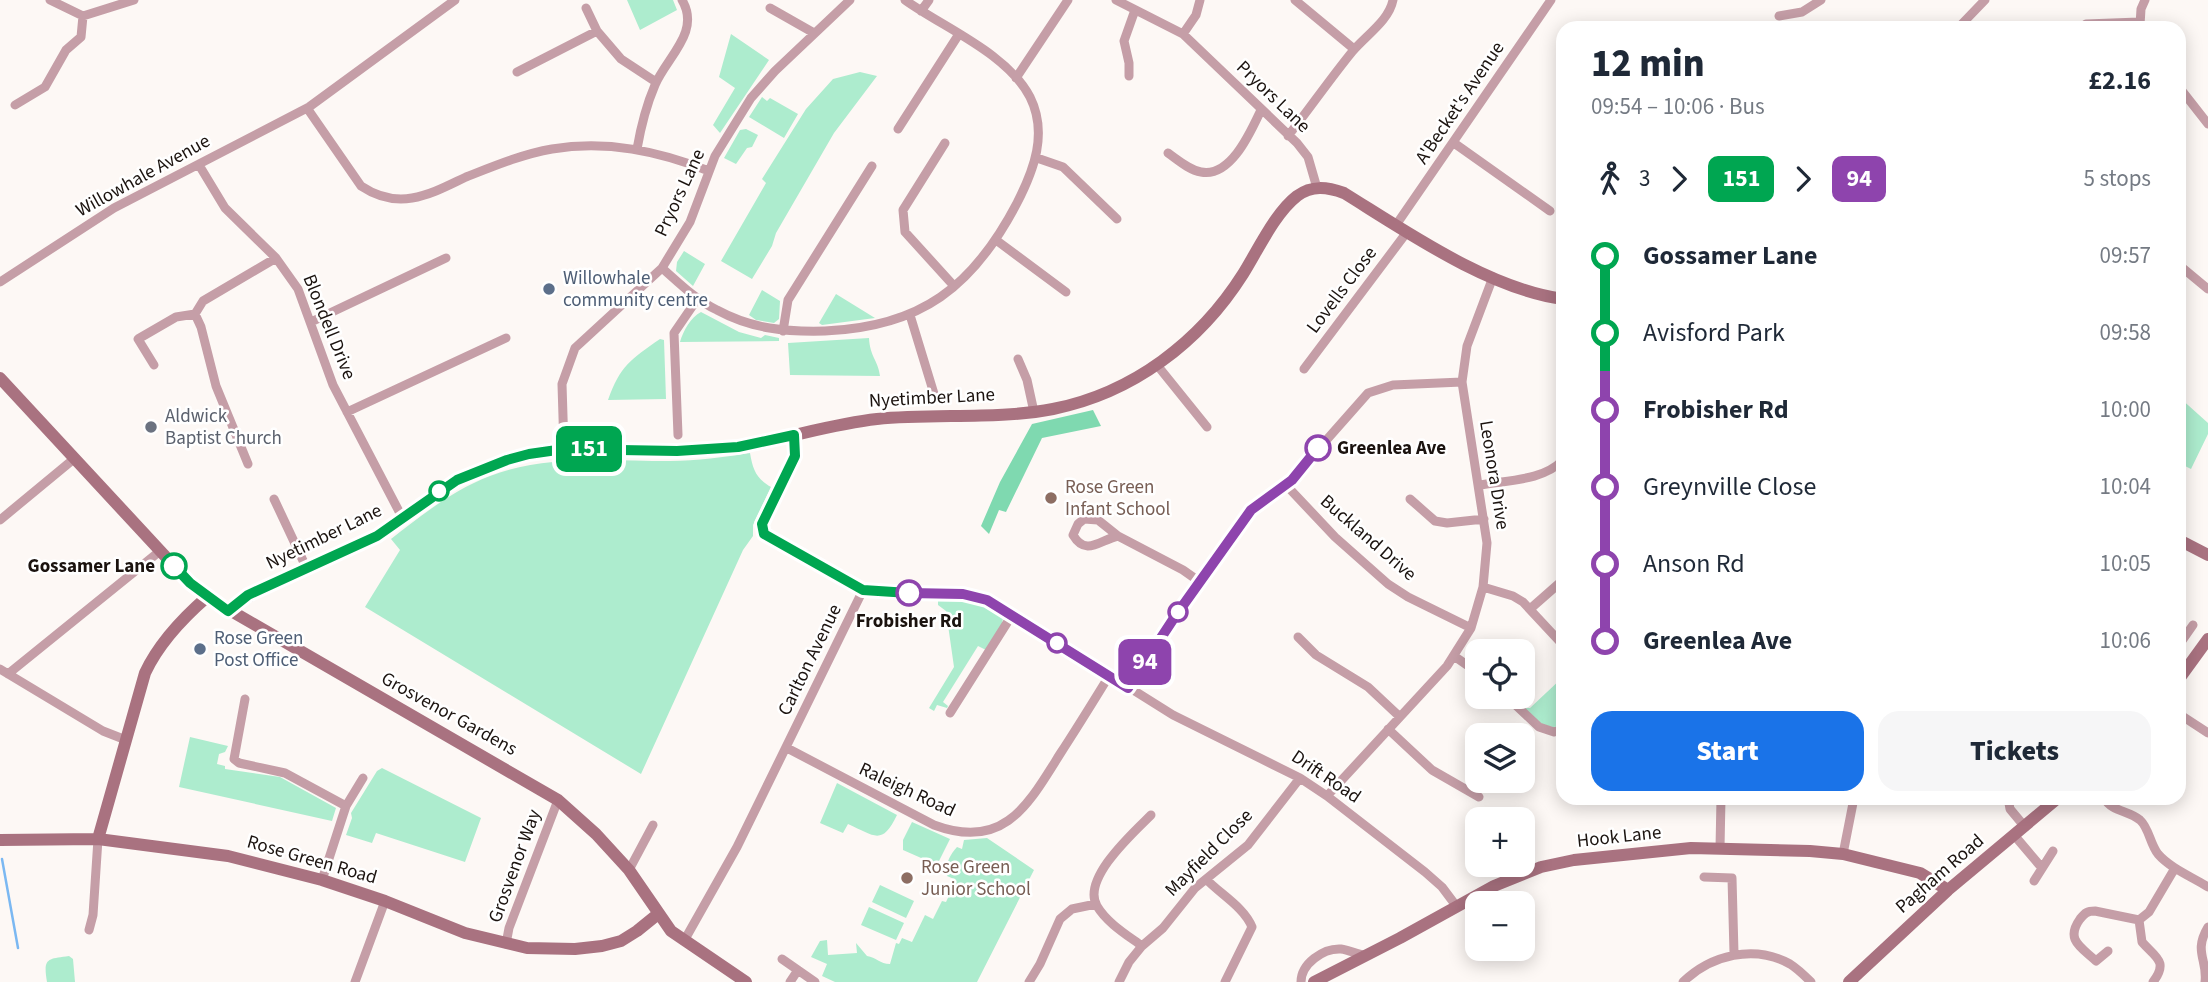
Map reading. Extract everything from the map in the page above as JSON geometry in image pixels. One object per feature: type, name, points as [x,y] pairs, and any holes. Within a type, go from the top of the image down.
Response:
[{"type":"street","points":[[50,0],[83,16],[134,0]]},
{"type":"street","name":"Willowhale Avenue","points":[[0,282],[114,208],[307,108],[455,0]]},
{"type":"street","points":[[637,149],[642,117],[656,82],[684,39],[689,20],[682,0]]},
{"type":"street","name":"Pryors Lane","points":[[564,449],[562,384],[575,348],[662,268],[690,222],[715,156],[751,98],[775,71],[850,0]]},
{"type":"street","points":[[662,268],[698,298],[738,320],[783,331],[843,330],[897,321],[934,303],[954,286],[996,240],[1023,192],[1037,158],[1038,121],[1030,97],[1016,78],[997,60],[905,0]]},
{"type":"street","points":[[921,11],[929,0]]},
{"type":"street","points":[[1016,78],[1068,0]]},
{"type":"street","name":"Pryors Lane","points":[[1116,0],[1183,34],[1308,157],[1317,188]]},
{"type":"street","points":[[1183,34],[1196,15],[1200,0]]},
{"type":"street","points":[[1295,0],[1354,49]]},
{"type":"street","points":[[1288,136],[1354,49],[1377,27],[1393,0]]},
{"type":"street","name":"A'Becket's Avenue","points":[[1402,228],[1454,143],[1551,0]]},
{"type":"street","points":[[1779,16],[1802,12],[1821,0]]},
{"type":"street","points":[[1965,21],[1985,0]]},
{"type":"street","points":[[2140,21],[2145,0]]},
{"type":"street","points":[[586,8],[597,31],[621,59],[656,82]]},
{"type":"street","points":[[770,8],[814,33]]},
{"type":"street","points":[[1129,76],[1124,41],[1135,10]]},
{"type":"street","points":[[15,105],[45,87],[66,50],[81,37],[83,16]]},
{"type":"street","points":[[517,72],[597,31]]},
{"type":"street","points":[[898,129],[959,34]]},
{"type":"street","points":[[2186,95],[2208,124]]},
{"type":"street","points":[[307,108],[361,186],[371,193],[389,198],[411,198],[435,191],[519,157],[552,149],[607,145],[637,149],[709,172]]},
{"type":"street","points":[[1168,153],[1192,169],[1212,172],[1229,162],[1243,148],[1261,110]]},
{"type":"street","points":[[945,143],[903,210],[902,221],[905,232],[954,286]]},
{"type":"street","points":[[1454,143],[1549,211]]},
{"type":"street","points":[[1037,158],[1063,167],[1117,219]]},
{"type":"street","name":"Blondell Drive","points":[[199,165],[225,208],[276,258],[298,289],[333,385],[403,519]]},
{"type":"street","points":[[783,331],[788,300],[872,166]]},
{"type":"street","points":[[1317,188],[1329,188],[1345,193],[1402,228],[1493,277],[1525,290],[1556,297]]},
{"type":"street","name":"Nyetimber Lane","points":[[228,611],[248,595],[377,536],[433,495],[483,468],[529,454],[564,449],[738,447],[835,425],[875,419],[1034,412],[1078,403],[1110,392],[1134,381],[1189,338],[1226,298],[1284,209],[1294,198],[1307,190],[1317,188]]},
{"type":"street","name":"Lovells Close","points":[[1304,369],[1402,228]]},
{"type":"street","points":[[996,240],[1066,292]]},
{"type":"street","points":[[154,365],[138,339],[176,317],[195,314],[203,301],[276,258]]},
{"type":"street","points":[[311,322],[446,258]]},
{"type":"street","points":[[2186,271],[2208,289]]},
{"type":"street","name":"Leonora Drive","points":[[1327,796],[1454,656],[1471,628],[1483,587],[1487,543],[1462,382],[1467,346],[1493,277]]},
{"type":"street","points":[[678,435],[674,333],[698,298]]},
{"type":"street","points":[[195,314],[201,327],[216,386],[248,464]]},
{"type":"street","points":[[911,315],[935,397]]},
{"type":"street","points":[[347,412],[506,338]]},
{"type":"street","points":[[1018,359],[1027,380],[1034,412]]},
{"type":"street","points":[[1157,365],[1207,428]]},
{"type":"street","points":[[0,378],[160,551],[4,671],[103,731],[126,740]]},
{"type":"street","points":[[1128,688],[1251,510],[1286,485],[1368,393],[1393,385],[1462,382]]},
{"type":"street","name":"Carlton Avenue","points":[[684,941],[731,858],[863,590],[763,532],[762,524],[795,456],[794,435]]},
{"type":"street","points":[[0,520],[75,458]]},
{"type":"street","points":[[1480,485],[1540,475],[1556,467]]},
{"type":"street","name":"Buckland Drive","points":[[1286,485],[1335,537],[1388,584],[1471,628]]},
{"type":"street","points":[[274,499],[306,567]]},
{"type":"street","points":[[1410,499],[1435,521],[1447,523],[1484,519]]},
{"type":"street","points":[[1118,536],[1090,548],[1083,546],[1073,535],[1078,524],[1084,519],[1098,520],[1118,536],[1183,570],[1200,582]]},
{"type":"street","points":[[2186,544],[2208,555]]},
{"type":"street","name":"Grosvenor Gardens","points":[[160,551],[190,583],[228,611],[558,800],[597,834],[629,870],[658,914]]},
{"type":"street","points":[[1530,609],[1556,586]]},
{"type":"street","points":[[1483,587],[1513,596],[1530,609],[1556,637]]},
{"type":"street","name":"Drift Road","points":[[863,590],[971,595],[987,600],[1194,728],[1278,765],[1300,778],[1426,872],[1457,907]]},
{"type":"street","points":[[89,930],[93,915],[98,839],[141,686],[150,663],[207,597]]},
{"type":"street","points":[[950,713],[1012,615]]},
{"type":"street","points":[[2186,635],[2193,625]]},
{"type":"street","points":[[1298,637],[1316,655],[1368,687],[1400,717]]},
{"type":"street","points":[[2186,670],[2208,639]]},
{"type":"street","points":[[1454,656],[1465,664]]},
{"type":"street","name":"Raleigh Road","points":[[787,748],[934,825],[949,831],[978,833],[1004,823],[1022,811],[1109,676]]},
{"type":"street","points":[[245,699],[234,759],[239,763],[285,773],[346,806]]},
{"type":"street","points":[[1520,709],[1539,727],[1556,731]]},
{"type":"street","points":[[2186,719],[2208,733]]},
{"type":"street","points":[[1388,729],[1432,770],[1479,797]]},
{"type":"street","points":[[322,880],[346,806],[363,778]]},
{"type":"street","name":"Mayfield Close","points":[[1119,982],[1129,962],[1142,946],[1163,928],[1206,879],[1248,845],[1300,778]]},
{"type":"street","name":"Grosvenor Way","points":[[506,944],[509,928],[558,800]]},
{"type":"street","points":[[1720,848],[1721,805]]},
{"type":"street","points":[[1843,854],[1853,805]]},
{"type":"street","points":[[2009,805],[2025,827]]},
{"type":"street","name":"Pagham Road","points":[[1849,982],[1948,890],[2050,805]]},
{"type":"street","points":[[2110,805],[2139,820],[2159,855],[2175,868],[2208,887]]},
{"type":"street","points":[[1142,946],[1114,925],[1096,904],[1094,889],[1103,870],[1121,846],[1151,815]]},
{"type":"street","points":[[629,870],[653,825]]},
{"type":"street","points":[[2014,835],[2042,868]]},
{"type":"street","name":"Rose Green Road","points":[[0,839],[98,839],[228,856],[322,880],[466,933],[506,944],[547,948],[602,946],[629,936],[658,914]]},
{"type":"street","name":"Hook Lane","points":[[1314,982],[1494,886],[1541,867],[1574,860],[1691,848],[1810,850],[1843,854],[1920,873],[1948,890]]},
{"type":"street","points":[[2034,881],[2053,851]]},
{"type":"street","points":[[2108,951],[2096,961],[2073,937],[2083,915],[2088,911],[2139,920],[2149,912],[2175,868]]},
{"type":"street","points":[[1704,877],[1732,878],[1734,953]]},
{"type":"street","points":[[1206,879],[1249,919],[1252,927],[1225,982]]},
{"type":"street","points":[[355,982],[385,901]]},
{"type":"street","points":[[1030,982],[1060,919],[1072,909],[1096,904]]},
{"type":"street","points":[[658,914],[671,931],[746,982]]},
{"type":"street","points":[[2139,920],[2142,942],[2155,954],[2160,964],[2159,974],[2153,982]]},
{"type":"street","points":[[2206,982],[2201,944],[2208,927]]},
{"type":"street","points":[[1301,982],[1301,972],[1324,953],[1340,949],[1364,956]]},
{"type":"street","points":[[1683,982],[1696,970],[1734,953],[1766,956],[1790,964],[1811,982]]},
{"type":"street","points":[[782,959],[815,982]]},
{"type":"street","points":[[790,982],[798,970]]},
{"type":"green space","points":[[627,0],[673,0],[677,10],[640,30]]},
{"type":"green space","points":[[731,34],[769,60],[720,133],[713,125],[735,88],[719,77]]},
{"type":"green space","points":[[860,72],[877,76],[834,133],[752,279],[721,261],[766,183],[762,179],[806,109],[833,79]]},
{"type":"green space","points":[[762,97],[767,101],[770,98],[798,114],[784,138],[749,117]]},
{"type":"green space","points":[[746,129],[758,135],[752,147],[747,148],[736,164],[724,158],[740,130]]},
{"type":"green space","points":[[684,251],[705,264],[693,286],[676,271],[677,262]]},
{"type":"green space","points":[[762,290],[780,301],[779,319],[774,323],[756,320],[749,315]]},
{"type":"green space","points":[[836,294],[875,318],[822,325],[819,323]]},
{"type":"green space","points":[[701,312],[739,332],[761,338],[765,335],[779,338],[779,341],[680,342],[688,325]]},
{"type":"green space","points":[[869,338],[880,376],[790,375],[788,343]]},
{"type":"green space","points":[[660,339],[664,340],[666,399],[608,400],[622,371],[641,352]]},
{"type":"green space","points":[[2186,403],[2208,423],[2208,434],[2191,469],[2186,466]]},
{"type":"green space","points":[[1093,410],[1101,426],[1042,438],[1006,512],[999,510],[989,534],[981,526],[1000,482],[1032,424]]},
{"type":"green space","points":[[750,453],[756,473],[771,487],[753,525],[753,536],[743,550],[641,774],[365,607],[400,550],[391,539],[451,496],[490,476],[534,464],[556,462],[680,461]]},
{"type":"green space","points":[[938,599],[983,603],[998,611],[1003,618],[986,650],[978,646],[943,702],[947,708],[937,705],[934,711],[929,708],[954,667],[946,611],[938,605]]},
{"type":"green space","points":[[1556,684],[1556,727],[1546,726],[1523,709],[1535,709],[1535,703]]},
{"type":"green space","points":[[190,737],[228,746],[225,752],[219,754],[217,764],[225,766],[225,769],[280,777],[336,808],[332,821],[179,787]]},
{"type":"green space","points":[[382,768],[481,818],[465,862],[376,833],[372,843],[346,835],[351,813],[377,771]]},
{"type":"green space","points":[[837,783],[897,815],[887,831],[882,835],[871,835],[848,824],[843,833],[820,823]]},
{"type":"green space","points":[[912,822],[950,839],[937,865],[903,850],[903,840]]},
{"type":"green space","points":[[987,838],[1034,870],[977,982],[835,982],[822,976],[827,964],[811,957],[820,941],[827,940],[828,955],[857,953],[856,943],[867,956],[890,964],[896,943],[899,944],[902,938],[912,942],[925,915],[933,919],[942,901],[946,902],[954,885],[954,879],[947,876],[947,872],[948,861],[954,850],[957,847],[962,849],[964,840]]},
{"type":"green space","points":[[880,885],[914,901],[906,918],[872,902]]},
{"type":"green space","points":[[869,907],[904,923],[896,940],[861,925]]},
{"type":"green space","points":[[69,956],[73,959],[75,982],[47,982],[48,961]]},
{"type":"waterway","points":[[2,859],[18,948]]},
{"type":"bus line","name":"151","points":[[174,566],[190,583],[228,611],[248,595],[377,536],[457,480],[507,460],[564,449],[677,451],[738,447],[794,435],[795,456],[762,524],[764,534],[863,590],[909,593]]},
{"type":"bus line","name":"94","points":[[909,593],[963,594],[987,600],[1128,688],[1251,510],[1292,480],[1318,448]]},
{"type":"place","name":"Willowhale community centre","points":[[549,289]]},
{"type":"place","name":"Aldwick Baptist Church","points":[[151,427]]},
{"type":"place","name":"Greenlea Ave","points":[[1318,448]]},
{"type":"place","name":"Rose Green Infant School","points":[[1051,498]]},
{"type":"place","name":"Gossamer Lane","points":[[174,566]]},
{"type":"place","name":"Frobisher Rd","points":[[909,593]]},
{"type":"place","name":"Rose Green Post Office","points":[[200,649]]},
{"type":"place","name":"Rose Green Junior School","points":[[907,878]]}]
